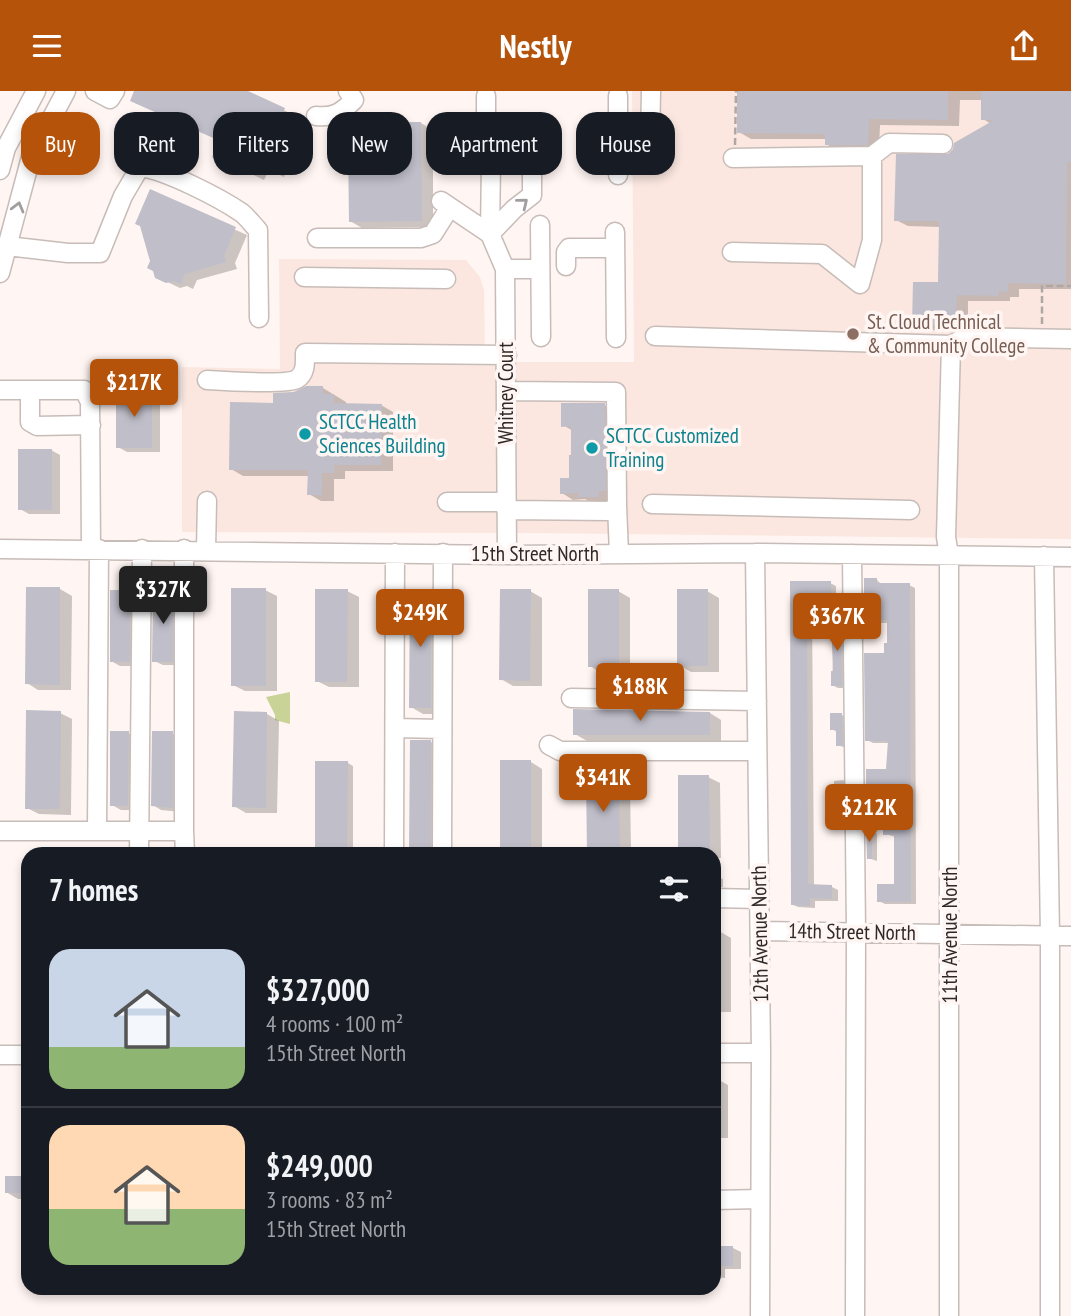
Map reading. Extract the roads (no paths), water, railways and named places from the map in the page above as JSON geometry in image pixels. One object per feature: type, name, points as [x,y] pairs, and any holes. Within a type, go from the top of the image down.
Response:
[{"type":"street","points":[[0,170],[6,148],[36,91]]},
{"type":"street","points":[[0,273],[31,157],[66,91]]},
{"type":"street","points":[[95,91],[110,99],[115,91]]},
{"type":"street","points":[[316,116],[340,114],[354,100],[348,91]]},
{"type":"street","points":[[651,91],[651,112]]},
{"type":"street","points":[[486,96],[486,152],[491,162],[490,234]]},
{"type":"street","points":[[618,96],[618,112]]},
{"type":"street","points":[[734,153],[873,156],[889,143],[943,143]]},
{"type":"street","points":[[732,252],[822,254],[860,284],[872,240],[873,156]]},
{"type":"street","points":[[7,246],[68,253],[100,253],[122,196],[139,167],[150,168],[179,179],[244,214],[258,230],[259,318]]},
{"type":"street","points":[[490,234],[533,195],[532,175]]},
{"type":"street","points":[[317,238],[421,238],[433,234],[445,204],[490,234]]},
{"type":"street","points":[[540,225],[541,337]]},
{"type":"street","name":"Whitney Court","points":[[490,234],[505,269],[507,555]]},
{"type":"street","points":[[566,266],[566,252],[569,248],[615,240],[616,338]]},
{"type":"street","points":[[505,269],[540,269]]},
{"type":"street","points":[[304,277],[446,279]]},
{"type":"street","points":[[654,336],[951,345],[966,337],[1071,338]]},
{"type":"street","name":"11th Avenue North","points":[[949,1316],[949,555],[946,537],[951,345]]},
{"type":"street","points":[[208,380],[284,382],[297,379],[305,370],[305,353],[507,355]]},
{"type":"street","points":[[0,390],[84,390],[90,402],[95,549],[97,831]]},
{"type":"street","points":[[30,390],[30,422],[37,426],[90,425]]},
{"type":"street","points":[[507,391],[616,392],[619,554]]},
{"type":"street","points":[[206,549],[207,501]]},
{"type":"street","points":[[447,502],[610,511],[617,505]]},
{"type":"street","points":[[652,504],[910,510]]},
{"type":"street","name":"15th Street North","points":[[0,548],[507,555],[755,553],[1071,557]]},
{"type":"street","points":[[139,847],[142,549]]},
{"type":"street","points":[[184,549],[185,847]]},
{"type":"street","points":[[394,847],[395,553]]},
{"type":"street","points":[[442,847],[443,553]]},
{"type":"street","name":"12th Avenue North","points":[[755,553],[761,1053],[760,1316]]},
{"type":"street","points":[[852,554],[856,932],[855,1316]]},
{"type":"street","points":[[1044,556],[1050,936],[1050,1316]]},
{"type":"street","points":[[571,698],[757,701]]},
{"type":"street","points":[[395,728],[442,729]]},
{"type":"street","points":[[549,745],[560,751],[758,751]]},
{"type":"street","points":[[0,831],[184,831]]},
{"type":"street","points":[[721,898],[759,899]]},
{"type":"street","name":"14th Street North","points":[[760,931],[1071,936]]},
{"type":"street","points":[[721,1053],[761,1053]]},
{"type":"street","points":[[0,1055],[21,1055]]},
{"type":"street","points":[[721,1199],[760,1199]]},
{"type":"place","name":"St. Cloud Technical & Community College","points":[[853,334]]},
{"type":"place","name":"SCTCC Health Sciences Building","points":[[305,434]]},
{"type":"place","name":"SCTCC Customized Training","points":[[592,448]]}]
